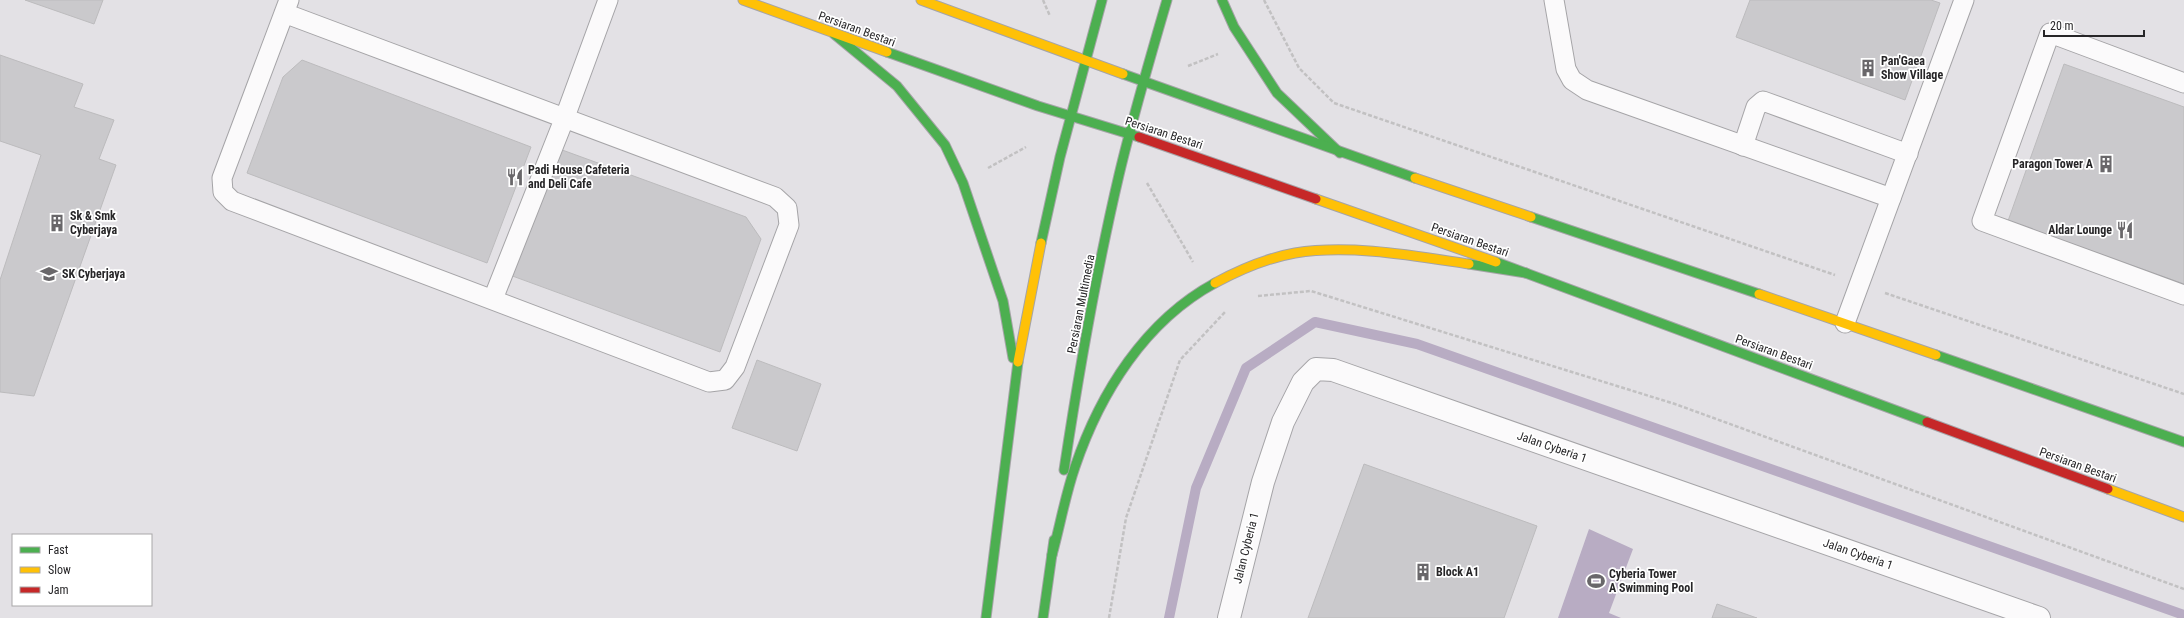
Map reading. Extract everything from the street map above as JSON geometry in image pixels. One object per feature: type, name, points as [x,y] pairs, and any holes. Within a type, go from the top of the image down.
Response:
[{"type":"main road","name":"Persiaran Bestari","points":[[743,0],[834,34],[1071,117],[1129,134],[1526,273],[2184,517]]},
{"type":"main road","points":[[921,0],[1340,153],[1845,323],[2184,442]]},
{"type":"main road","points":[[986,618],[1016,373],[1031,288],[1060,156],[1102,0]]},
{"type":"main road","name":"Persiaran Multimedia","points":[[1043,618],[1077,390],[1099,270],[1129,134],[1167,0]]},
{"type":"main road","points":[[1222,0],[1234,27],[1277,93],[1340,153]]},
{"type":"main road","points":[[834,34],[896,86],[945,146],[963,183],[1003,301],[1016,373]]},
{"type":"main road","points":[[1052,555],[1075,467],[1096,414],[1125,362],[1163,319],[1207,285],[1254,264],[1305,252],[1392,253],[1526,273]]},
{"type":"street","name":"Jalan Cyberia 1","points":[[1229,618],[1263,482],[1283,422],[1303,382],[1316,369],[1333,370],[2039,618]]},
{"type":"lane","points":[[493,299],[565,117],[608,0]]},
{"type":"lane","points":[[1554,0],[1566,69],[1572,80],[1587,90],[1891,198]]},
{"type":"lane","points":[[1845,323],[1964,0]]},
{"type":"lane","points":[[286,7],[565,117],[775,197],[787,208],[789,225],[735,368],[725,380],[709,382],[232,201],[223,192],[222,178],[286,7]]},
{"type":"lane","points":[[2184,83],[2050,33],[1982,221],[2184,295]]},
{"type":"lane","points":[[1743,146],[1756,107],[1763,101],[1908,154]]},
{"type":"path","points":[[1264,0],[1299,68],[1334,103],[2184,394]]},
{"type":"path","points":[[963,183],[1026,147]]},
{"type":"path","points":[[1146,181],[1207,285],[1221,315]]},
{"type":"shaded area","name":"Cyberia Tower A Swimming Pool","points":[[1589,529],[1633,549],[1609,613],[1621,618],[1558,618]]},
{"type":"building","points":[[25,0],[103,0],[94,24]]},
{"type":"building","name":"Pan'Gaea Show Village","points":[[1750,0],[1931,0],[1940,3],[1905,100],[1736,37]]},
{"type":"building","name":"Sk & Smk Cyberjaya","points":[[0,55],[83,84],[74,107],[114,120],[99,159],[116,165],[34,396],[0,392],[0,280],[41,155],[0,141]]},
{"type":"building","points":[[302,60],[531,147],[487,263],[247,173],[283,77]]},
{"type":"building","name":"Paragon Tower A","points":[[2064,64],[2184,107],[2184,284],[2008,221]]},
{"type":"building","points":[[554,147],[746,217],[761,239],[720,352],[507,274]]},
{"type":"building","points":[[757,360],[821,384],[797,451],[732,428]]},
{"type":"building","name":"Block A1","points":[[1364,464],[1537,526],[1504,618],[1308,618]]},
{"type":"building","points":[[1717,604],[1757,618],[1712,618]]},
{"type":"waterway","points":[[1169,618],[1196,488],[1246,368],[1315,322],[1417,344],[2184,615]]},
{"type":"traffic: fast","points":[[1041,243],[1060,157],[1102,0]]},
{"type":"traffic: fast","points":[[1064,470],[1088,322],[1119,175],[1167,0]]},
{"type":"traffic: fast","points":[[1222,0],[1234,27],[1277,93],[1340,153]]},
{"type":"traffic: fast","points":[[834,34],[897,86],[945,145],[963,183],[1003,301],[1013,358]]},
{"type":"traffic: fast","points":[[887,52],[1038,106],[1139,137]]},
{"type":"traffic: fast","points":[[1123,74],[1415,178]]},
{"type":"traffic: fast","points":[[1531,217],[1759,294]]},
{"type":"traffic: fast","points":[[1496,262],[1927,422]]},
{"type":"traffic: fast","points":[[1469,264],[1526,273]]},
{"type":"traffic: fast","points":[[1052,555],[1068,489],[1075,467],[1085,439],[1112,386],[1128,362],[1147,338],[1167,317],[1190,299],[1215,283]]},
{"type":"traffic: fast","points":[[1936,355],[2184,442]]},
{"type":"traffic: fast","points":[[986,618],[1018,362]]},
{"type":"traffic: fast","points":[[1043,618],[1054,540]]},
{"type":"traffic: slow","points":[[743,0],[887,52]]},
{"type":"traffic: slow","points":[[921,0],[1123,74]]},
{"type":"traffic: slow","points":[[1415,178],[1531,217]]},
{"type":"traffic: slow","points":[[1316,199],[1496,262]]},
{"type":"traffic: slow","points":[[1018,362],[1041,243]]},
{"type":"traffic: slow","points":[[1215,283],[1264,261],[1295,253],[1316,251],[1360,250],[1469,264]]},
{"type":"traffic: slow","points":[[1759,294],[1936,355]]},
{"type":"traffic: slow","points":[[2108,489],[2184,517]]},
{"type":"traffic: jam","points":[[1139,137],[1316,199]]},
{"type":"traffic: jam","points":[[1927,422],[2108,489]]},
{"type":"place","name":"Pan'Gaea Show Village","points":[[1868,68]]},
{"type":"place","name":"Paragon Tower A","points":[[2106,164]]},
{"type":"place","name":"Padi House Cafeteria and Deli Cafe","points":[[515,177]]},
{"type":"place","name":"Sk & Smk Cyberjaya","points":[[57,223]]},
{"type":"place","name":"Aldar Lounge","points":[[2125,230]]},
{"type":"place","name":"SK Cyberjaya","points":[[49,274]]},
{"type":"place","name":"Block A1","points":[[1423,572]]},
{"type":"place","name":"Cyberia Tower A Swimming Pool","points":[[1596,581]]}]
